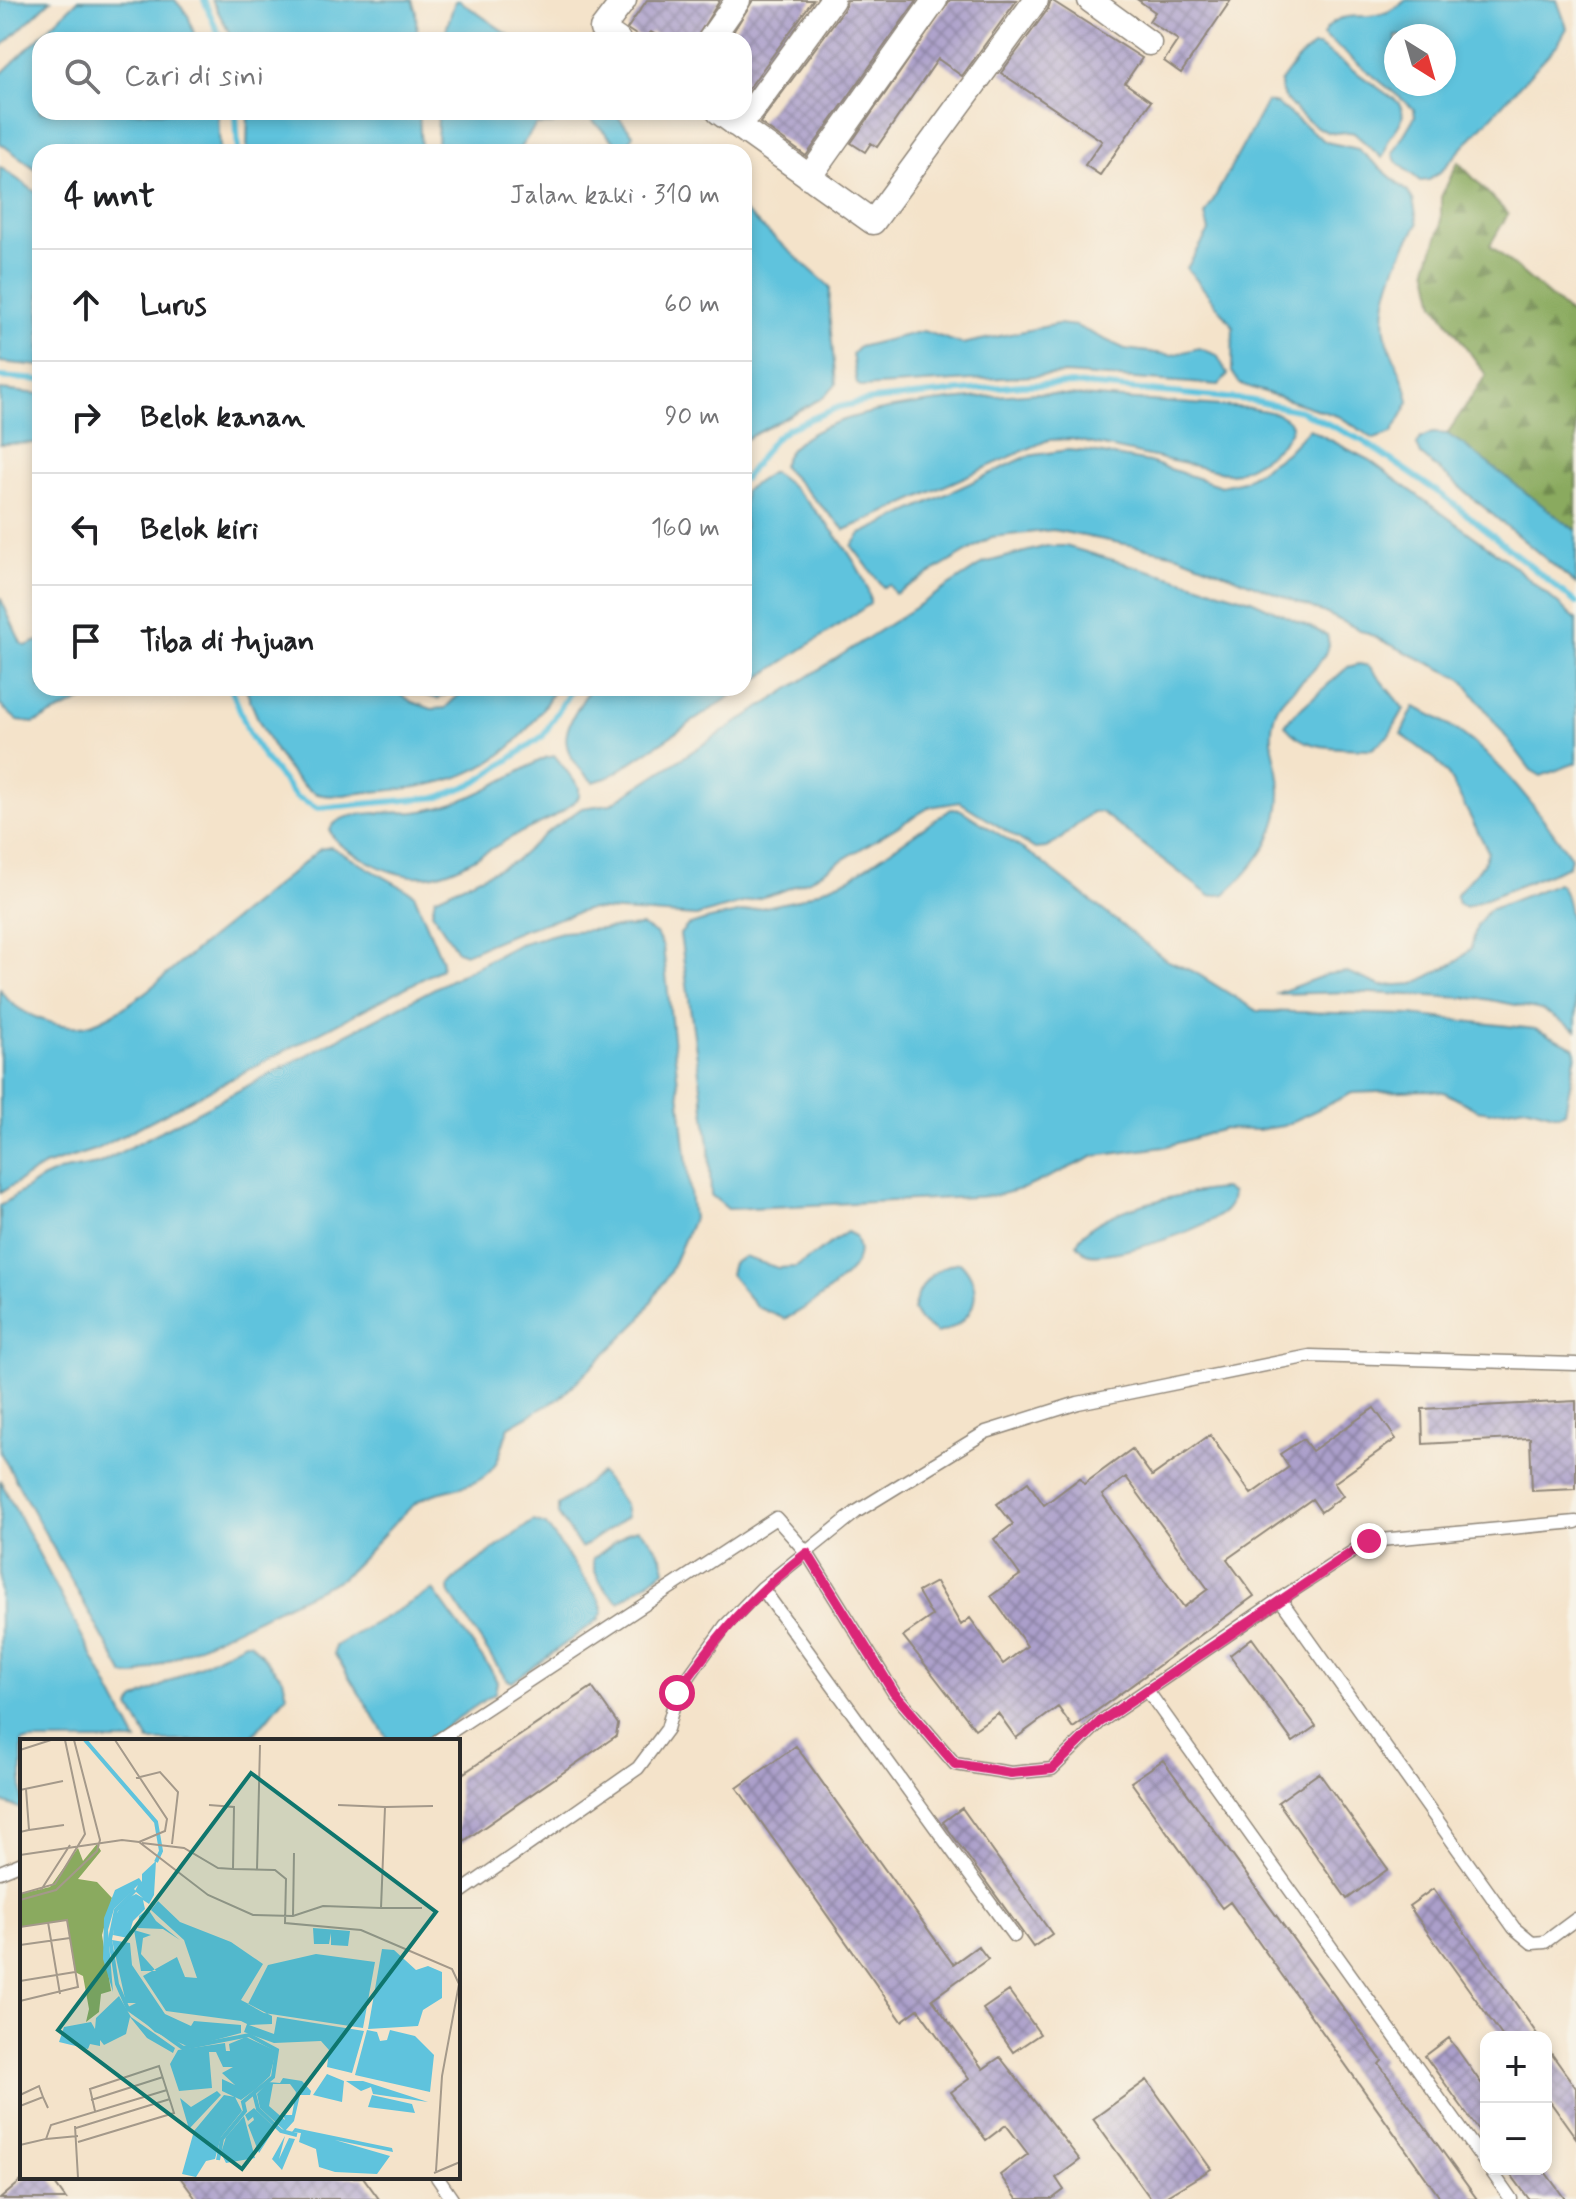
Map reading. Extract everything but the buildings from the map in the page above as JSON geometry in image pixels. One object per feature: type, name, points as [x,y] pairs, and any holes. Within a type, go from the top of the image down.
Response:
[{"type":"street","points":[[606,32],[602,29],[624,0]]},
{"type":"street","points":[[716,32],[738,0]]},
{"type":"street","points":[[752,110],[832,0]]},
{"type":"street","points":[[809,177],[935,0]]},
{"type":"street","points":[[730,120],[873,222],[1036,0]]},
{"type":"street","points":[[1090,0],[1149,43]]},
{"type":"lane","points":[[460,1893],[638,1768],[667,1729],[677,1693],[725,1626],[762,1588],[856,1512],[986,1432],[1078,1403],[1310,1356],[1576,1364]]},
{"type":"lane","points":[[440,1739],[776,1518],[807,1553],[894,1693],[955,1764],[1011,1773],[1052,1769],[1100,1722],[1369,1541],[1576,1522]]},
{"type":"lane","points":[[762,1588],[1014,1936]]},
{"type":"lane","points":[[1280,1599],[1514,1928],[1532,1943],[1545,1942],[1576,1919]]},
{"type":"lane","points":[[1147,1690],[1480,2156]]},
{"type":"lane","points":[[0,1872],[20,1864]]},
{"type":"lane","points":[[1494,2175],[1511,2199]]},
{"type":"lane","points":[[438,2179],[452,2199]]},
{"type":"green space","points":[[1458,162],[1508,214],[1490,245],[1576,319],[1576,531],[1447,434],[1486,375],[1435,304],[1427,267],[1441,226],[1441,197]]},
{"type":"water","points":[[0,0],[51,0],[0,48]]},
{"type":"water","points":[[78,0],[175,0],[188,15],[193,32],[45,32]]},
{"type":"water","points":[[212,0],[412,0],[416,12],[417,32],[229,32]]},
{"type":"water","points":[[1406,0],[1557,0],[1567,28],[1558,44],[1441,171],[1429,180],[1420,181],[1396,161],[1393,153],[1415,116],[1414,109],[1398,96],[1456,96],[1456,24],[1384,24],[1384,85],[1323,35],[1338,19],[1381,14]]},
{"type":"water","points":[[455,1],[460,1],[505,32],[445,32]]},
{"type":"water","points":[[32,44],[32,120],[218,120],[220,144],[32,144],[32,166],[0,143],[0,75]]},
{"type":"water","points":[[1313,46],[1319,46],[1384,92],[1384,96],[1398,102],[1402,117],[1382,158],[1354,133],[1331,133],[1298,112],[1285,97],[1280,83],[1297,60]]},
{"type":"water","points":[[1267,102],[1277,104],[1326,142],[1358,149],[1407,191],[1413,200],[1418,224],[1396,266],[1384,313],[1388,343],[1409,402],[1392,433],[1374,439],[1340,417],[1240,384],[1232,372],[1233,326],[1187,268],[1209,231],[1205,215]]},
{"type":"water","points":[[248,120],[419,120],[421,144],[247,144]]},
{"type":"water","points":[[438,120],[560,120],[552,125],[536,125],[523,144],[437,144]]},
{"type":"water","points":[[592,120],[621,120],[633,134],[630,142],[617,144]]},
{"type":"water","points":[[0,167],[32,189],[32,365],[0,362]]},
{"type":"water","points":[[752,218],[830,287],[829,312],[836,384],[824,397],[752,436]]},
{"type":"water","points":[[1058,324],[1076,326],[1125,349],[1172,355],[1199,348],[1217,355],[1228,375],[1219,385],[1065,374],[862,387],[857,384],[852,354],[859,347],[923,331],[962,344]]},
{"type":"water","points":[[0,390],[32,393],[32,443],[0,444]]},
{"type":"water","points":[[1037,393],[1248,408],[1284,417],[1292,426],[1276,449],[1232,474],[1071,439],[1048,440],[845,530],[782,466],[795,445],[821,429],[855,417],[936,402]]},
{"type":"water","points":[[1309,429],[1369,460],[1509,562],[1576,619],[1576,763],[1541,776],[1531,770],[1462,679],[1325,613],[1176,554],[1053,530],[992,537],[895,594],[889,585],[883,587],[852,546],[861,534],[1028,456],[1068,450],[1091,452],[1149,462],[1221,486],[1243,481],[1286,453]]},
{"type":"water","points":[[1432,433],[1447,434],[1464,445],[1576,531],[1576,584],[1421,455],[1417,445],[1421,438]]},
{"type":"water","points":[[772,472],[817,512],[860,571],[868,589],[870,604],[752,683],[752,486]]},
{"type":"water","points":[[1047,546],[1065,546],[1251,600],[1327,635],[1329,645],[1324,656],[1276,711],[1272,741],[1280,790],[1279,808],[1269,840],[1250,868],[1225,894],[1210,896],[1101,812],[1092,812],[1057,842],[1035,849],[960,802],[930,807],[809,880],[777,893],[696,916],[589,909],[522,930],[465,954],[457,951],[432,912],[435,898],[515,861],[546,833],[582,808],[611,804],[984,563]]},
{"type":"water","points":[[0,597],[21,643],[26,646],[32,643],[32,696],[91,696],[34,723],[18,721],[0,705]]},
{"type":"water","points":[[1359,664],[1369,666],[1404,709],[1389,735],[1372,749],[1324,747],[1293,734],[1285,725],[1290,718],[1348,667]]},
{"type":"water","points":[[249,696],[403,696],[432,709],[445,708],[458,696],[550,696],[520,738],[479,768],[430,785],[335,796],[315,793],[293,775],[256,715]]},
{"type":"water","points":[[585,696],[731,696],[609,777],[593,782],[580,769],[567,746],[566,736]]},
{"type":"water","points":[[1414,707],[1462,734],[1503,770],[1571,857],[1569,866],[1466,907],[1458,904],[1456,895],[1484,863],[1488,851],[1449,776],[1436,760],[1401,734]]},
{"type":"water","points":[[555,756],[579,787],[579,797],[555,816],[473,860],[439,874],[404,875],[384,869],[343,847],[330,831],[334,824],[354,815],[415,812],[450,804]]},
{"type":"water","points":[[951,809],[961,810],[1035,857],[1166,960],[1196,973],[1257,1011],[1411,1015],[1535,1029],[1574,1047],[1576,1052],[1565,1112],[1558,1115],[1525,1106],[1490,1112],[1477,1110],[1444,1092],[1427,1090],[1352,1093],[1283,1126],[1258,1130],[1224,1129],[1164,1147],[1095,1156],[1025,1188],[994,1196],[728,1209],[711,1195],[709,1145],[680,934],[687,926],[797,900],[850,878]]},
{"type":"water","points":[[331,847],[414,894],[442,961],[441,969],[97,1149],[44,1166],[0,1193],[0,988],[15,1005],[40,1019],[67,1026],[91,1024],[144,994],[320,849]]},
{"type":"water","points":[[1558,883],[1564,891],[1572,927],[1576,1030],[1542,1010],[1485,999],[1351,992],[1275,994],[1328,974],[1347,972],[1381,986],[1414,984],[1458,961],[1471,948],[1477,925],[1489,910]]},
{"type":"water","points":[[642,926],[656,934],[663,947],[693,1219],[670,1272],[639,1321],[560,1398],[509,1427],[496,1464],[485,1476],[415,1504],[339,1580],[136,1676],[124,1675],[0,1452],[0,1206],[59,1171],[98,1164],[519,944],[562,932]]},
{"type":"water","points":[[1224,1189],[1232,1193],[1226,1210],[1180,1234],[1115,1253],[1086,1253],[1077,1244],[1086,1232],[1101,1221],[1121,1212],[1166,1198]]},
{"type":"water","points":[[847,1232],[855,1236],[858,1249],[858,1259],[851,1270],[824,1294],[785,1319],[757,1307],[730,1274],[733,1263],[744,1257],[778,1268],[796,1267]]},
{"type":"water","points":[[960,1262],[973,1284],[973,1305],[960,1323],[936,1333],[919,1320],[913,1310],[916,1301],[929,1278],[942,1268]]},
{"type":"water","points":[[601,1473],[625,1505],[627,1517],[581,1548],[558,1514],[558,1505]]},
{"type":"water","points":[[0,1480],[136,1739],[20,1739],[20,1808],[0,1801]]},
{"type":"water","points":[[533,1521],[546,1525],[600,1601],[603,1612],[599,1619],[512,1682],[506,1679],[450,1594],[449,1586],[460,1574]]},
{"type":"water","points":[[638,1529],[655,1547],[665,1570],[619,1602],[601,1583],[593,1559],[628,1532]]},
{"type":"water","points":[[433,1590],[491,1670],[497,1682],[495,1693],[427,1739],[388,1739],[334,1653],[335,1646]]},
{"type":"water","points":[[245,1642],[250,1642],[283,1679],[287,1695],[250,1739],[148,1739],[130,1707],[134,1700]]},
{"type":"waterway","points":[[204,0],[218,32]]},
{"type":"waterway","points":[[236,120],[238,144]]},
{"type":"waterway","points":[[0,377],[32,379]]},
{"type":"waterway","points":[[752,468],[774,439],[789,428],[839,407],[872,400],[1021,385],[1073,384],[1249,400],[1301,411],[1363,441],[1445,497],[1576,603]]},
{"type":"waterway","points":[[234,696],[249,733],[263,756],[296,797],[318,808],[440,797],[477,782],[543,736],[567,696]]},
{"type":"route","points":[[677,1693],[725,1626],[762,1588],[807,1553],[894,1693],[955,1764],[1011,1773],[1052,1769],[1100,1722],[1369,1541]]}]
